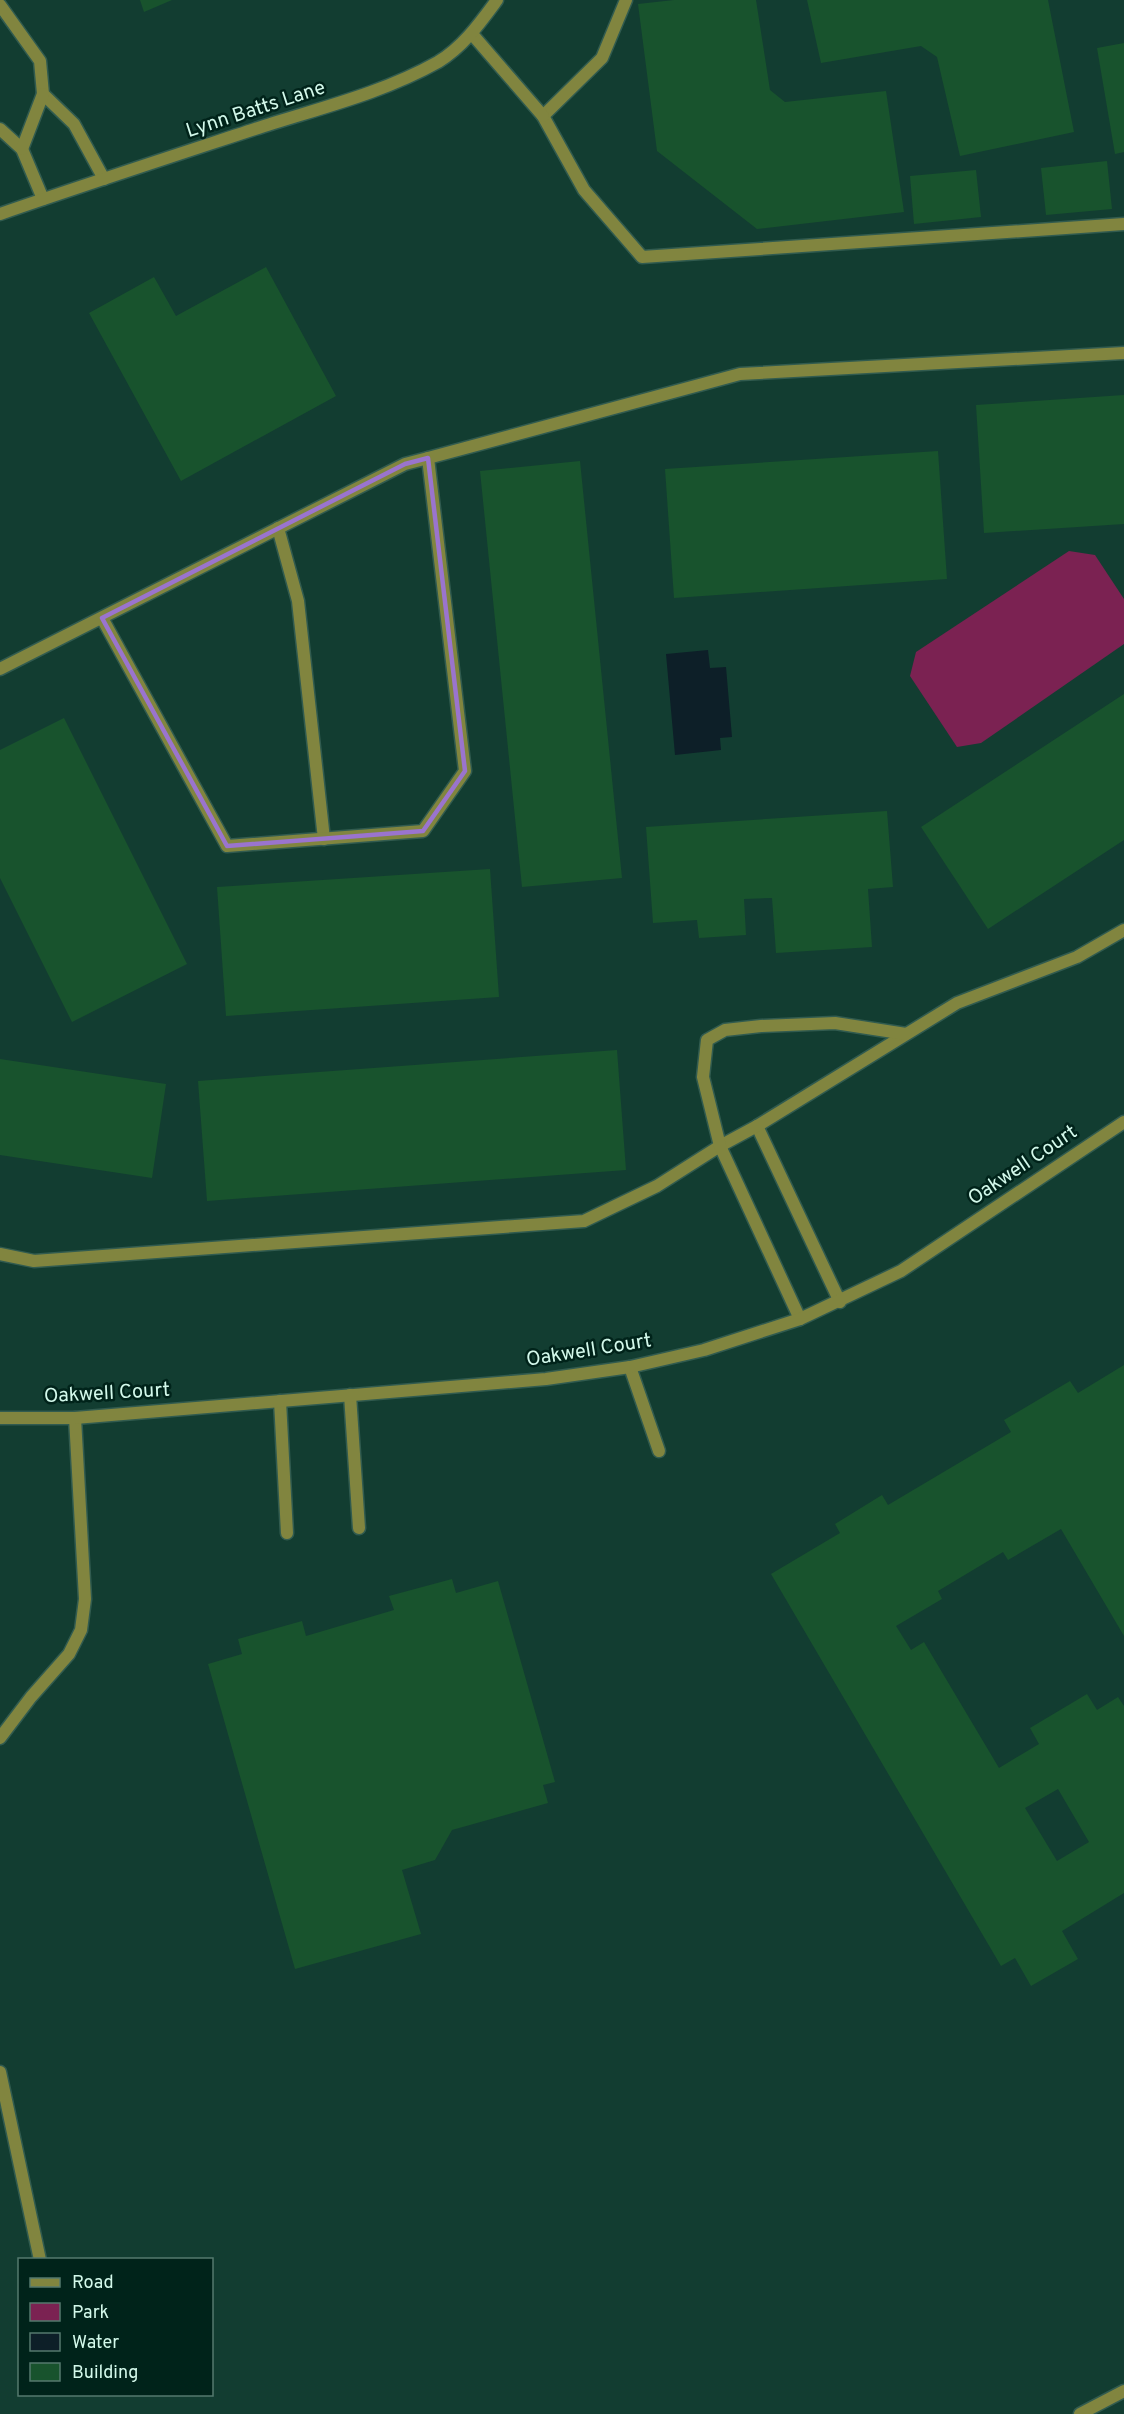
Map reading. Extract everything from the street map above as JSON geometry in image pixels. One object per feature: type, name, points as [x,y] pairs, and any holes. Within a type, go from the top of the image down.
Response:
[{"type":"street","name":"Lynn Batts Lane","points":[[0,214],[326,108],[389,85],[439,61],[472,34],[497,0]]},
{"type":"street","points":[[543,116],[602,58],[626,0]]},
{"type":"street","points":[[0,4],[40,61],[43,94],[22,148]]},
{"type":"street","points":[[472,34],[543,116],[584,190],[642,257],[1124,224]]},
{"type":"street","points":[[43,94],[74,124],[104,179]]},
{"type":"street","points":[[0,129],[22,148],[43,199]]},
{"type":"street","points":[[0,669],[405,464],[740,374],[1124,353]]},
{"type":"street","points":[[102,618],[227,846],[423,831],[465,771],[428,458]]},
{"type":"street","points":[[278,528],[298,601],[324,839]]},
{"type":"street","points":[[0,1254],[34,1261],[584,1221],[657,1186],[957,1003],[1077,957],[1124,930]]},
{"type":"street","points":[[800,1319],[720,1146],[703,1077],[707,1040],[725,1030],[835,1023],[906,1034]]},
{"type":"street","name":"Oakwell Court","points":[[0,1418],[75,1418],[546,1379],[630,1367],[704,1350],[800,1319],[840,1302],[901,1271],[1124,1122]]},
{"type":"street","points":[[757,1126],[840,1302]]},
{"type":"street","points":[[630,1367],[659,1451]]},
{"type":"street","points":[[350,1395],[359,1528]]},
{"type":"street","points":[[280,1401],[287,1533]]},
{"type":"street","points":[[0,1738],[31,1697],[69,1654],[81,1630],[85,1599],[75,1418]]},
{"type":"street","points":[[0,2072],[40,2258]]},
{"type":"street","points":[[1080,2414],[1124,2391]]},
{"type":"highlighted area","points":[[428,458],[465,771],[423,831],[227,846],[102,618],[405,464]]},
{"type":"green space","points":[[1069,551],[1095,555],[1124,599],[1124,644],[981,743],[957,747],[910,676],[916,652]]},
{"type":"water","points":[[708,650],[710,668],[726,667],[732,737],[720,738],[721,750],[675,755],[666,654]]},
{"type":"building","points":[[140,0],[172,0],[144,12]]},
{"type":"building","points":[[674,0],[756,0],[770,90],[785,102],[886,91],[904,212],[757,229],[657,151],[638,4]]},
{"type":"building","points":[[807,0],[1048,0],[1074,132],[960,156],[937,57],[921,46],[821,63]]},
{"type":"building","points":[[1124,43],[1124,152],[1115,154],[1097,48]]},
{"type":"building","points":[[1107,161],[1112,209],[1046,215],[1041,168]]},
{"type":"building","points":[[976,170],[981,217],[914,224],[910,176]]},
{"type":"building","points":[[266,267],[336,396],[181,481],[89,313],[154,277],[176,316]]},
{"type":"building","points":[[1124,395],[1124,524],[984,533],[976,405]]},
{"type":"building","points":[[938,451],[947,579],[674,598],[665,469]]},
{"type":"building","points":[[580,461],[622,878],[522,887],[480,471]]},
{"type":"building","points":[[1124,694],[1124,840],[988,929],[921,827]]},
{"type":"building","points":[[64,718],[187,964],[72,1022],[0,878],[0,750]]},
{"type":"building","points":[[887,811],[893,887],[868,889],[872,947],[776,953],[772,898],[744,899],[746,935],[699,938],[697,920],[653,923],[646,827]]},
{"type":"building","points":[[490,869],[499,997],[226,1016],[217,887]]},
{"type":"building","points":[[617,1050],[626,1170],[207,1201],[198,1081]]},
{"type":"building","points":[[0,1059],[166,1084],[152,1178],[0,1155]]},
{"type":"building","points":[[1124,1365],[1124,1636],[1061,1529],[1008,1560],[1003,1552],[938,1591],[942,1599],[896,1626],[911,1650],[924,1642],[999,1768],[1039,1744],[1030,1728],[1087,1694],[1097,1710],[1118,1697],[1124,1706],[1124,1893],[1062,1931],[1078,1959],[1031,1986],[1015,1958],[1001,1966],[771,1574],[840,1533],[835,1524],[882,1495],[888,1505],[1011,1432],[1004,1420],[1070,1381],[1078,1393]],"holes":[[[1058,1789],[1089,1842],[1057,1861],[1025,1808]]]},
{"type":"building","points":[[452,1579],[456,1593],[498,1581],[555,1782],[543,1785],[548,1803],[452,1830],[435,1860],[402,1870],[421,1934],[295,1969],[208,1664],[242,1654],[238,1639],[302,1621],[306,1636],[394,1610],[389,1596]]}]
